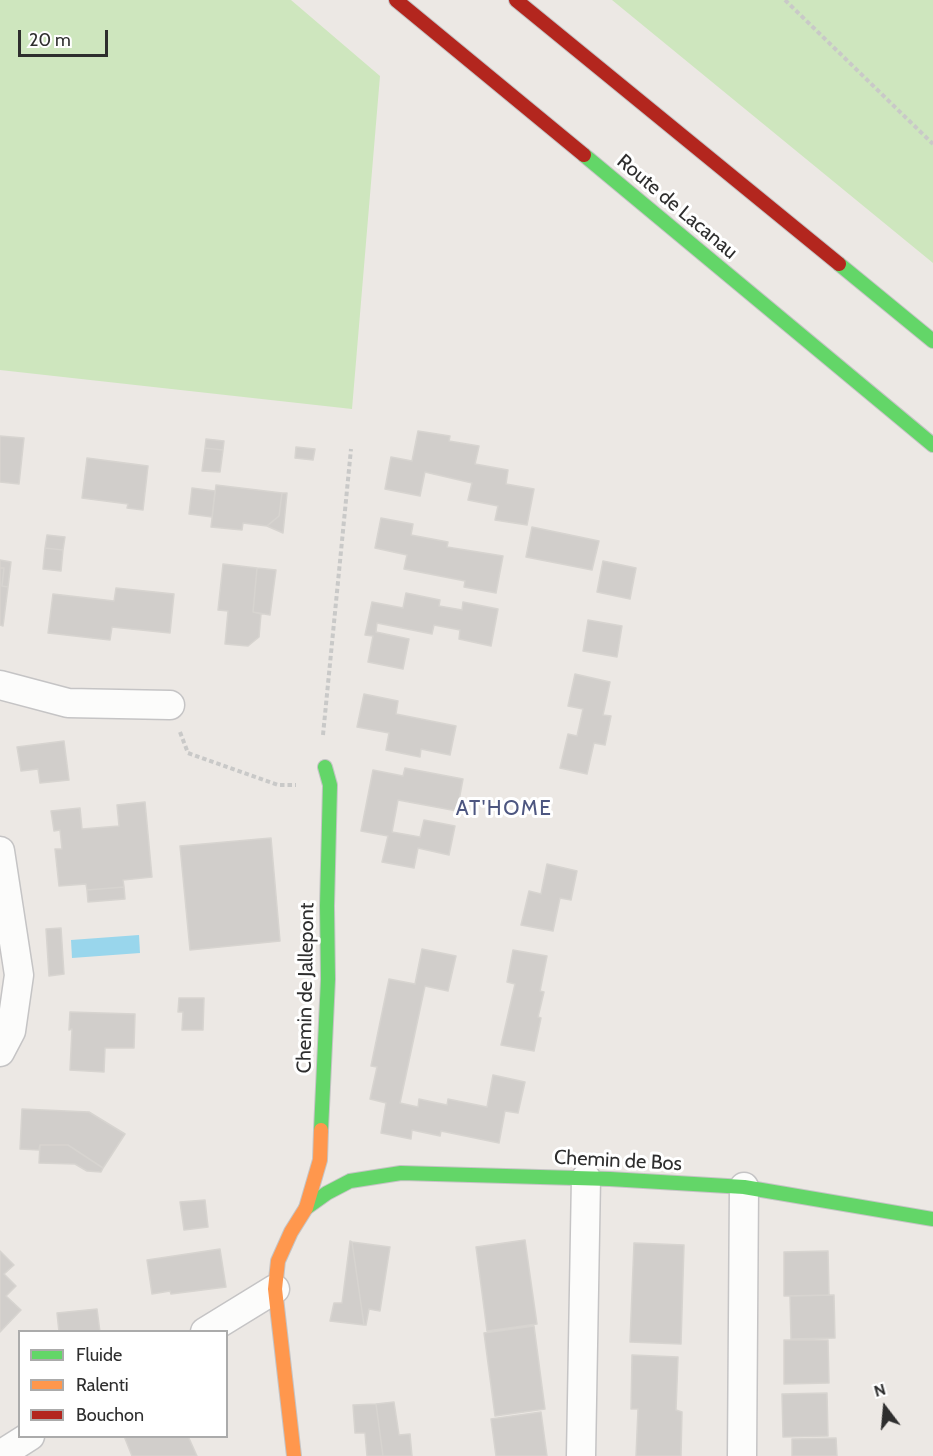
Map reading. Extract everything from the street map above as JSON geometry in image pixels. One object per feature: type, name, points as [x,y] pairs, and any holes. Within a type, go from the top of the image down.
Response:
[{"type":"street","name":"Route de Lacanau","points":[[396,0],[933,445]]},
{"type":"street","points":[[516,0],[933,341]]},
{"type":"street","points":[[0,685],[68,703],[170,705]]},
{"type":"street","name":"Chemin de Jallepont","points":[[306,1208],[320,1160],[328,979],[330,785],[325,767]]},
{"type":"street","points":[[0,851],[19,975],[11,1031],[0,1052]]},
{"type":"street","name":"Chemin de Bos","points":[[306,1208],[327,1193],[350,1181],[401,1173],[586,1178],[744,1187],[933,1219]]},
{"type":"street","points":[[581,1456],[586,1178]]},
{"type":"street","points":[[742,1456],[744,1187]]},
{"type":"street","points":[[294,1456],[275,1289],[278,1262],[291,1232],[306,1208]]},
{"type":"street","points":[[208,1330],[275,1289]]},
{"type":"street","points":[[0,1455],[28,1438]]},
{"type":"path","points":[[785,0],[933,144]]},
{"type":"path","points":[[325,767],[320,757],[351,449]]},
{"type":"path","points":[[170,705],[188,753],[278,785],[330,785]]},
{"type":"green space","points":[[0,0],[291,0],[380,76],[352,409],[0,370]]},
{"type":"green space","points":[[612,0],[933,0],[933,263]]},
{"type":"water","points":[[139,935],[140,953],[72,958],[71,940]]},
{"type":"building","points":[[418,431],[450,436],[449,441],[479,446],[475,464],[508,470],[506,484],[534,489],[527,525],[495,520],[498,506],[468,500],[472,483],[425,472],[420,496],[385,489],[391,457],[412,461]]},
{"type":"building","points":[[0,436],[24,438],[19,484],[0,482]]},
{"type":"building","points":[[206,439],[224,441],[223,450],[205,448]]},
{"type":"building","points":[[296,447],[315,449],[313,460],[295,458]]},
{"type":"building","points":[[205,448],[223,450],[220,472],[202,471]]},
{"type":"building","points":[[87,458],[148,466],[143,510],[127,508],[128,504],[82,498]]},
{"type":"building","points":[[216,485],[282,493],[279,516],[267,526],[243,523],[242,530],[211,527]]},
{"type":"building","points":[[192,488],[215,491],[212,517],[189,514]]},
{"type":"building","points":[[282,493],[287,493],[283,533],[267,526],[279,516]]},
{"type":"building","points":[[381,518],[413,524],[411,535],[448,542],[447,547],[503,556],[496,593],[464,587],[465,581],[404,569],[407,555],[375,548]]},
{"type":"building","points":[[532,527],[599,541],[592,570],[526,557]]},
{"type":"building","points":[[47,535],[65,537],[63,550],[45,548]]},
{"type":"building","points":[[45,548],[63,550],[61,571],[43,569]]},
{"type":"building","points":[[0,560],[11,562],[8,587],[2,586],[4,568],[0,568]]},
{"type":"building","points":[[603,561],[636,568],[630,599],[597,592]]},
{"type":"building","points":[[223,564],[257,568],[253,612],[261,614],[259,637],[248,646],[225,644],[228,611],[218,610]]},
{"type":"building","points":[[0,568],[4,568],[2,586],[8,587],[3,626],[0,625]]},
{"type":"building","points":[[257,568],[276,570],[270,615],[253,612]]},
{"type":"building","points":[[116,588],[174,594],[170,633],[112,627],[110,640],[48,633],[53,594],[114,601]]},
{"type":"building","points":[[406,593],[440,600],[439,606],[462,610],[463,602],[498,609],[491,646],[459,639],[460,630],[434,625],[432,634],[377,623],[376,632],[409,639],[403,669],[368,662],[373,636],[365,635],[372,602],[403,608]]},
{"type":"building","points":[[588,620],[622,626],[617,657],[583,651]]},
{"type":"building","points":[[575,674],[610,682],[603,715],[611,716],[605,745],[594,743],[587,774],[560,768],[568,734],[577,736],[583,709],[568,706]]},
{"type":"building","points":[[364,694],[398,701],[396,714],[456,726],[450,755],[421,749],[420,757],[386,750],[389,733],[357,727]]},
{"type":"building","points":[[64,741],[69,780],[40,783],[38,769],[21,771],[17,747]]},
{"type":"building","points":[[405,768],[463,779],[457,811],[398,800],[392,832],[420,837],[424,820],[455,826],[449,855],[418,848],[414,868],[382,862],[388,836],[361,831],[373,770],[403,776]]},
{"type":"building","points":[[145,802],[152,877],[123,880],[124,887],[87,890],[86,884],[59,886],[55,849],[62,849],[60,830],[54,831],[51,811],[80,808],[82,829],[119,826],[117,805]]},
{"type":"building","points":[[271,838],[280,941],[190,950],[180,846]]},
{"type":"building","points":[[547,864],[577,871],[571,900],[560,898],[553,931],[521,925],[529,891],[541,894]]},
{"type":"building","points":[[124,887],[125,899],[88,902],[87,890]]},
{"type":"building","points":[[61,928],[64,974],[49,976],[46,929]]},
{"type":"building","points":[[422,949],[456,956],[448,991],[425,986],[400,1103],[418,1107],[419,1099],[447,1105],[448,1099],[487,1107],[493,1075],[525,1082],[518,1113],[505,1111],[499,1143],[441,1131],[440,1136],[412,1130],[411,1139],[381,1133],[386,1103],[370,1099],[377,1067],[371,1066],[389,979],[415,984]]},
{"type":"building","points":[[513,950],[547,956],[540,991],[544,992],[538,1017],[541,1018],[534,1051],[501,1045],[515,984],[507,982]]},
{"type":"building","points":[[179,998],[204,998],[203,1030],[182,1030],[183,1012],[178,1012]]},
{"type":"building","points":[[70,1012],[135,1014],[134,1048],[105,1048],[104,1072],[70,1070],[72,1029],[69,1030]]},
{"type":"building","points":[[22,1109],[89,1112],[125,1134],[103,1168],[68,1145],[40,1145],[39,1150],[20,1149]]},
{"type":"building","points":[[40,1145],[68,1145],[103,1168],[101,1172],[87,1171],[75,1164],[39,1163]]},
{"type":"building","points":[[205,1200],[208,1227],[184,1230],[180,1202]]},
{"type":"building","points":[[525,1240],[537,1324],[487,1331],[476,1247]]},
{"type":"building","points":[[350,1241],[352,1242],[364,1325],[330,1321],[334,1303],[342,1303]]},
{"type":"building","points":[[352,1242],[390,1247],[380,1311],[369,1309],[366,1325],[364,1325]]},
{"type":"building","points":[[634,1243],[684,1245],[681,1344],[630,1342]]},
{"type":"building","points":[[220,1249],[226,1287],[152,1294],[147,1260]]},
{"type":"building","points":[[0,1251],[14,1265],[4,1274],[16,1286],[6,1296],[21,1310],[0,1332]]},
{"type":"building","points":[[828,1251],[829,1295],[784,1296],[784,1252]]},
{"type":"building","points":[[834,1295],[835,1338],[791,1339],[790,1296]]},
{"type":"building","points":[[97,1309],[100,1330],[59,1330],[57,1313]]},
{"type":"building","points":[[534,1326],[545,1409],[495,1416],[484,1333]]},
{"type":"building","points":[[784,1340],[828,1340],[829,1383],[784,1384]]},
{"type":"building","points":[[632,1355],[678,1357],[676,1410],[682,1412],[681,1456],[636,1456],[638,1409],[631,1409]]},
{"type":"building","points":[[827,1393],[828,1436],[783,1437],[782,1394]]},
{"type":"building","points":[[394,1402],[399,1435],[410,1434],[412,1456],[383,1456],[376,1404]]},
{"type":"building","points":[[376,1404],[383,1456],[367,1456],[365,1433],[355,1433],[353,1405]]},
{"type":"building","points":[[541,1412],[547,1456],[496,1456],[491,1419]]},
{"type":"building","points":[[125,1438],[189,1438],[197,1456],[132,1456]]},
{"type":"building","points":[[836,1438],[837,1456],[792,1456],[792,1439]]},
{"type":"traffic: fast","points":[[584,155],[933,445]]},
{"type":"traffic: fast","points":[[839,264],[933,341]]},
{"type":"traffic: fast","points":[[321,1130],[328,979],[330,785],[325,767]]},
{"type":"traffic: fast","points":[[306,1208],[327,1193],[350,1181],[401,1173],[610,1179],[744,1187],[933,1219]]},
{"type":"traffic: slow","points":[[294,1456],[275,1289],[278,1261],[291,1232],[306,1208],[320,1160],[321,1130]]},
{"type":"traffic: jam","points":[[396,0],[584,155]]},
{"type":"traffic: jam","points":[[516,0],[839,264]]},
{"type":"district","name":"AT'HOME","points":[[504,809]]}]
